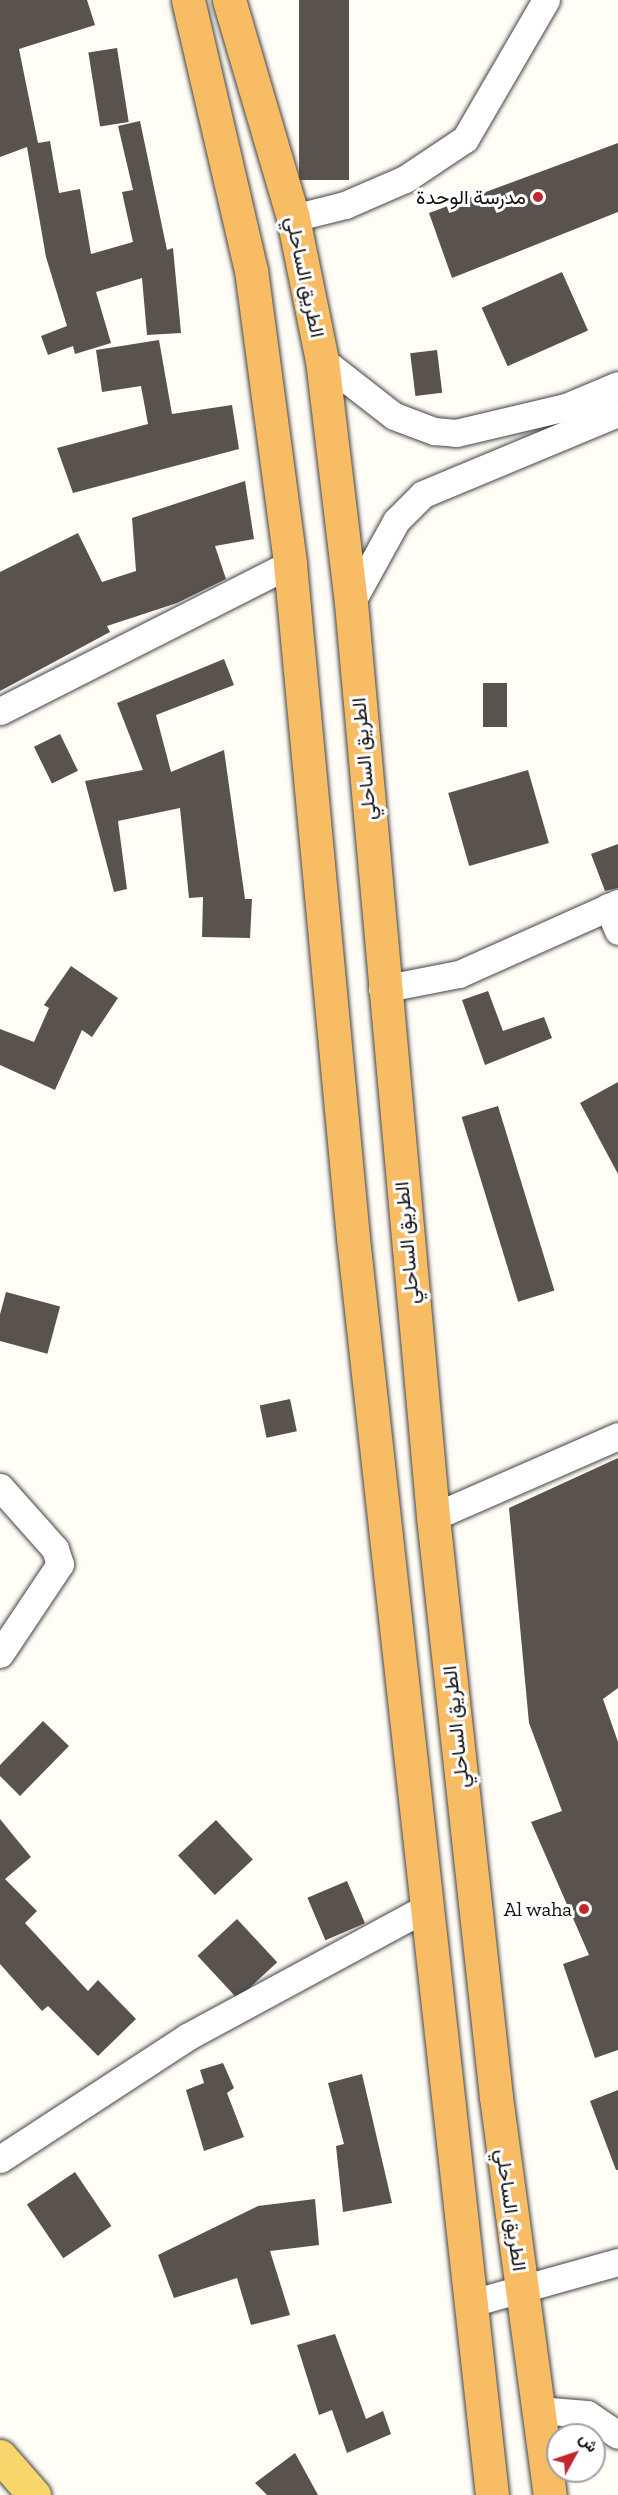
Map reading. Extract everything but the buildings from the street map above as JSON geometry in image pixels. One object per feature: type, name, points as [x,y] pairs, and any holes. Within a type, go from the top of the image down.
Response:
[{"type":"highway","points":[[188,0],[251,270],[290,564],[424,1909],[492,2495]]},
{"type":"highway","name":"الطريق الساحلي","points":[[229,0],[292,218],[322,360],[351,603],[382,989],[433,1517],[521,2292],[550,2495]]},
{"type":"main road","points":[[0,2456],[34,2495]]},
{"type":"street","points":[[292,218],[345,205],[405,179],[465,139],[546,0]]},
{"type":"street","points":[[322,360],[394,416],[456,433],[566,407],[618,385]]},
{"type":"street","points":[[351,603],[396,521],[423,494],[618,413]]},
{"type":"street","points":[[0,711],[290,564]]},
{"type":"street","points":[[382,989],[459,974],[614,914]]},
{"type":"street","points":[[433,1517],[618,1436]]},
{"type":"street","points":[[0,1487],[55,1549],[60,1564],[0,1654]]},
{"type":"street","points":[[0,2159],[187,2037],[424,1909]]},
{"type":"street","points":[[471,2303],[521,2292],[618,2262]]},
{"type":"street","points":[[538,2410],[587,2414],[618,2435]]},
{"type":"place","name":"مدرسة الوحدة","points":[[538,197]]},
{"type":"place","name":"Al waha","points":[[584,1909]]}]
